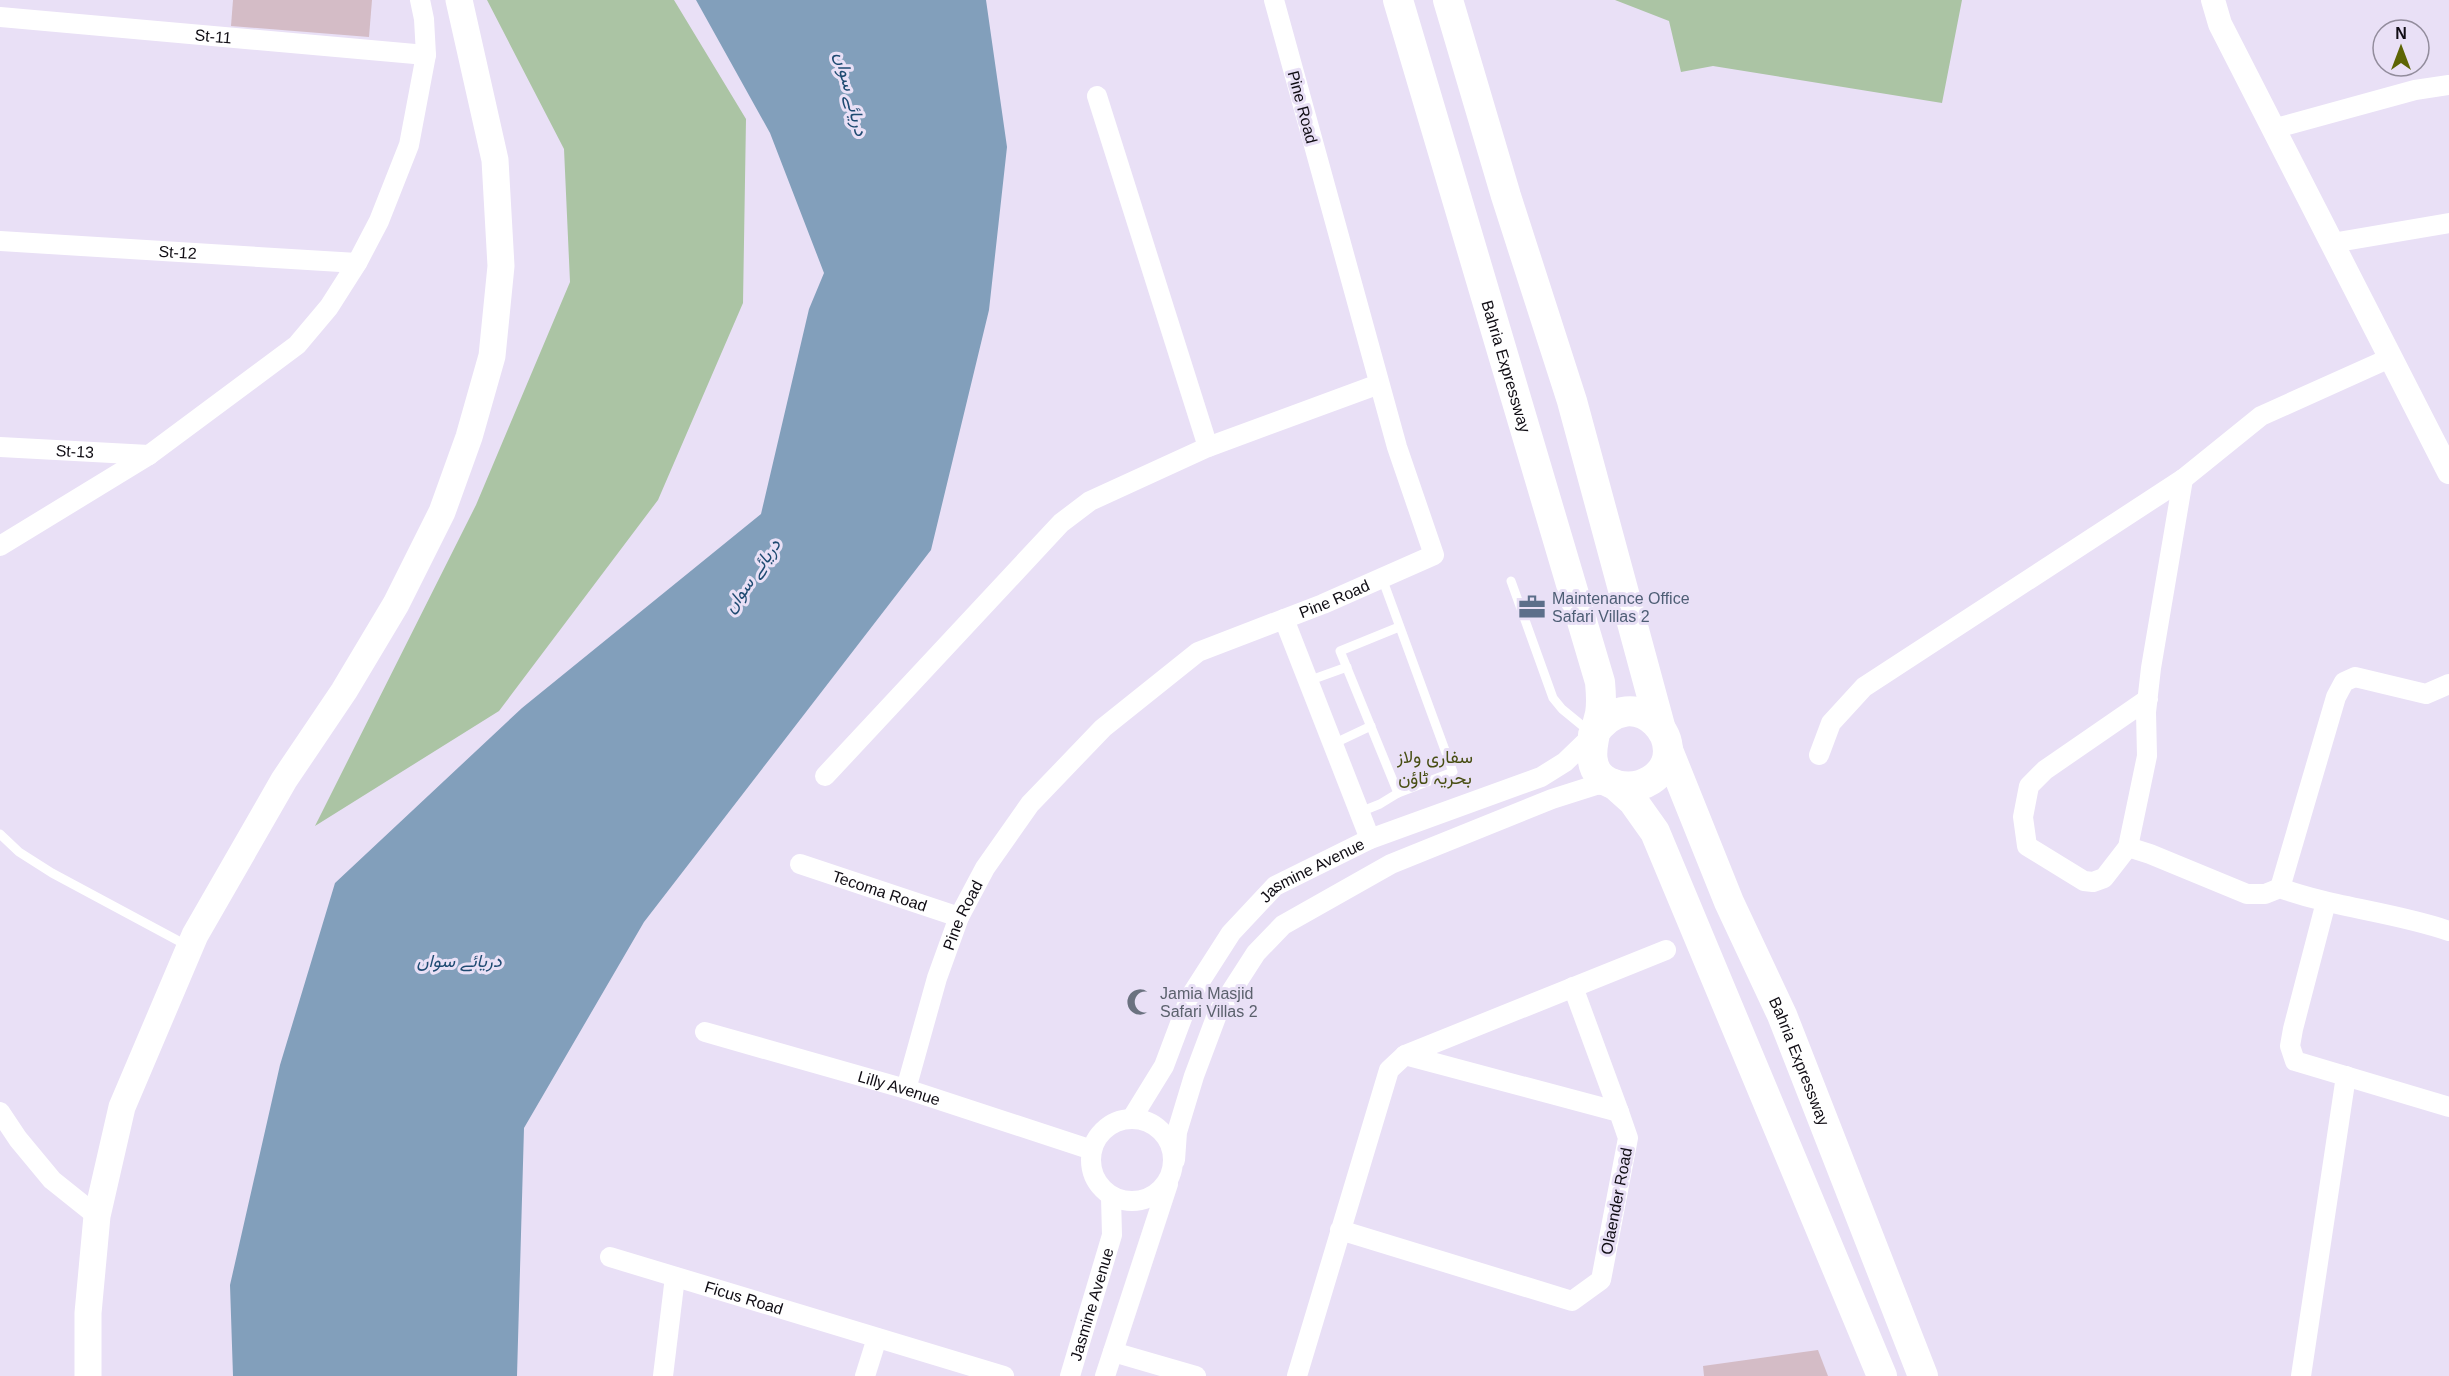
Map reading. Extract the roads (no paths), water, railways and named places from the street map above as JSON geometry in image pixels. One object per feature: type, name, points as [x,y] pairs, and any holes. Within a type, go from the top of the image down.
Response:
[{"type":"main road","points":[[88,1376],[88,1313],[97,1216],[122,1107],[190,947],[284,780],[344,691],[396,604],[442,512],[472,425],[492,356],[501,266],[495,160],[459,0]]},
{"type":"main road","name":"Bahria Expressway","points":[[1398,0],[1600,682],[1601,704],[1593,735]]},
{"type":"main road","name":"Bahria Expressway","points":[[1448,0],[1506,195],[1572,401],[1664,738],[1729,902],[1782,1016],[1923,1376]]},
{"type":"main road","points":[[1614,784],[1628,787],[1643,785],[1655,777],[1664,765],[1664,738],[1652,718],[1630,711],[1608,717],[1593,735],[1592,758],[1596,769],[1633,801],[1655,832],[1882,1376]]},
{"type":"street","points":[[0,546],[149,455],[297,345],[329,307],[357,263],[379,221],[409,145],[426,55],[424,19],[420,0]]},
{"type":"street","name":"Pine Road","points":[[906,1089],[937,978],[959,917],[985,868],[1030,804],[1103,728],[1198,652],[1284,619],[1434,555],[1397,447],[1274,0]]},
{"type":"street","points":[[2213,0],[2220,24],[2390,358],[2442,442],[2449,472]]},
{"type":"street","name":"St-11","points":[[0,17],[426,55]]},
{"type":"street","points":[[2273,129],[2415,90],[2449,84]]},
{"type":"street","points":[[1097,96],[1208,447]]},
{"type":"street","points":[[2332,243],[2449,223]]},
{"type":"street","name":"St-12","points":[[0,241],[357,263]]},
{"type":"street","points":[[1819,755],[1831,723],[1864,687],[2183,479],[2261,416],[2390,358]]},
{"type":"street","points":[[825,776],[1061,523],[1090,501],[1208,447],[1379,384]]},
{"type":"street","name":"St-13","points":[[0,447],[149,455]]},
{"type":"street","points":[[2148,699],[2045,770],[2029,786],[2023,817],[2027,846],[2084,881],[2093,882],[2104,878],[2128,847],[2147,756],[2151,668],[2183,479]]},
{"type":"street","points":[[1284,619],[1370,839]]},
{"type":"street","points":[[2280,888],[2337,697],[2344,682],[2355,677],[2426,694],[2449,684]]},
{"type":"street","name":"Jasmine Avenue","points":[[1132,1118],[1164,1066],[1190,998],[1231,933],[1275,886],[1370,839],[1541,777],[1565,762],[1593,735]]},
{"type":"street","name":"Jasmine Avenue","points":[[1175,1160],[1177,1132],[1194,1076],[1218,1012],[1256,953],[1283,925],[1391,864],[1552,799],[1583,788],[1614,784]]},
{"type":"street","points":[[2128,847],[2247,894],[2265,894],[2280,888],[2326,902],[2420,921],[2449,931]]},
{"type":"street","name":"Tecoma Road","points":[[800,864],[959,917]]},
{"type":"street","points":[[2326,902],[2290,1046],[2295,1061],[2449,1107]]},
{"type":"street","points":[[1297,1376],[1389,1070],[1405,1055],[1666,950]]},
{"type":"street","points":[[1573,987],[1619,1112]]},
{"type":"street","name":"Lilly Avenue","points":[[705,1032],[906,1089],[1092,1149]]},
{"type":"street","points":[[1405,1055],[1619,1112]]},
{"type":"street","points":[[2301,1376],[2346,1076]]},
{"type":"street","points":[[0,1112],[18,1139],[52,1180],[97,1216]]},
{"type":"street","name":"Olaender Road","points":[[1340,1230],[1572,1301],[1601,1280],[1628,1138],[1619,1112]]},
{"type":"street","points":[[1106,1376],[1169,1181],[1175,1160],[1169,1139],[1154,1124],[1132,1118],[1111,1124],[1096,1139],[1090,1160],[1096,1181],[1111,1197],[1132,1202],[1154,1197],[1169,1181]]},
{"type":"street","name":"Jasmine Avenue","points":[[1070,1376],[1112,1234],[1111,1197]]},
{"type":"street","name":"Ficus Road","points":[[610,1257],[1004,1376]]},
{"type":"street","points":[[663,1376],[675,1277]]},
{"type":"street","points":[[865,1376],[877,1338]]},
{"type":"street","points":[[1113,1352],[1196,1376]]},
{"type":"lane","points":[[1360,812],[1398,793],[1452,772],[1382,578]]},
{"type":"lane","points":[[1511,581],[1553,698],[1562,709],[1593,735]]},
{"type":"lane","points":[[1398,793],[1340,651],[1399,627]]},
{"type":"lane","points":[[1308,681],[1347,667]]},
{"type":"lane","points":[[1333,744],[1371,726]]},
{"type":"lane","points":[[0,834],[19,852],[52,873],[190,947]]},
{"type":"water","name":"دریائے سواں","points":[[696,0],[986,0],[1007,147],[989,310],[931,550],[644,922],[524,1128],[517,1376],[233,1376],[230,1285],[280,1065],[335,883],[522,708],[761,514],[809,309],[824,273],[770,133]]},
{"type":"place","name":"Maintenance Office Safari Villas 2","points":[[1532,607]]},
{"type":"place","name":"Jamia Masjid Safari Villas 2","points":[[1140,1002]]},
{"type":"district","name":"سفاری ولاز بحریہ ٹاؤن","points":[[1435,768]]}]
